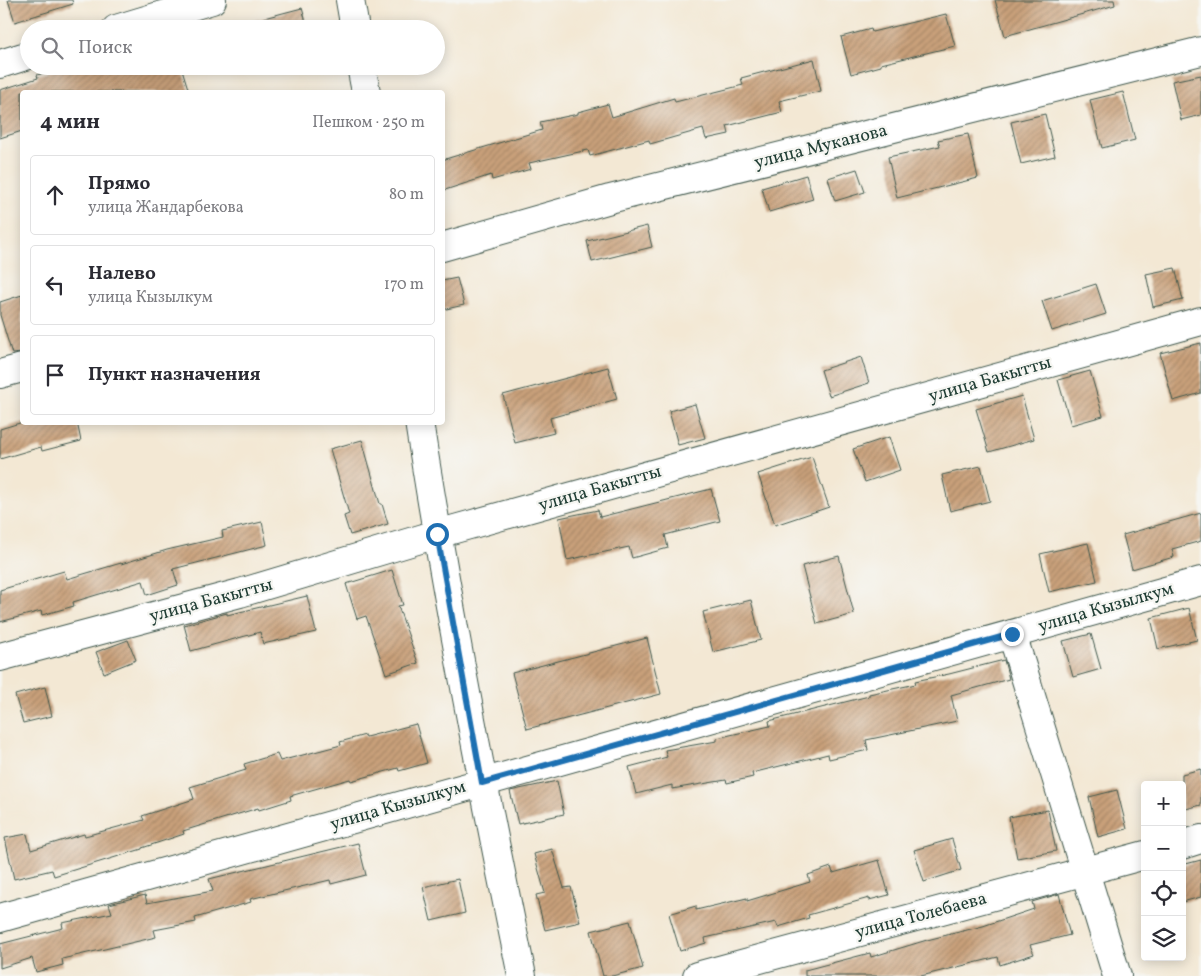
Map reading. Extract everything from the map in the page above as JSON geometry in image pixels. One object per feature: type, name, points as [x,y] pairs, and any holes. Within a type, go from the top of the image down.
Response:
[{"type":"street","points":[[146,20],[212,0]]},
{"type":"street","points":[[350,0],[353,20]]},
{"type":"street","name":"улица Муканова","points":[[445,246],[610,199],[1201,51]]},
{"type":"street","points":[[0,64],[20,58]]},
{"type":"street","points":[[363,75],[366,90]]},
{"type":"street","name":"улица Бакытты","points":[[0,658],[240,594],[437,534],[1201,321]]},
{"type":"street","points":[[0,374],[20,369]]},
{"type":"street","points":[[419,425],[482,783],[522,976]]},
{"type":"street","name":"улица Кызылкум","points":[[0,918],[1201,581]]},
{"type":"street","points":[[1012,634],[1117,976]]},
{"type":"street","points":[[1186,844],[1201,840]]},
{"type":"street","name":"улица Толебаева","points":[[697,976],[1141,856]]},
{"type":"building","points":[[8,0],[72,0],[73,4],[15,22]]},
{"type":"building","points":[[995,0],[1114,0],[1115,5],[1005,36]]},
{"type":"building","points":[[302,8],[305,20],[256,20]]},
{"type":"building","points":[[946,14],[955,46],[881,64],[881,66],[851,74],[841,37],[871,29],[872,32]]},
{"type":"building","points":[[814,59],[821,91],[779,101],[782,112],[727,126],[729,134],[706,139],[703,129],[650,144],[649,140],[590,156],[588,150],[529,163],[531,169],[492,180],[491,175],[445,190],[445,159],[542,130],[540,122],[578,114],[578,112],[608,104],[612,117],[674,98],[675,102],[743,85],[741,78]]},
{"type":"building","points":[[37,75],[184,75],[188,90],[20,90],[20,132],[0,138],[0,90],[38,78]]},
{"type":"building","points":[[1201,75],[1201,115],[1181,120],[1172,81]]},
{"type":"building","points":[[1123,92],[1135,140],[1102,148],[1090,100]]},
{"type":"building","points":[[1045,114],[1055,156],[1021,164],[1011,122]]},
{"type":"building","points":[[968,134],[978,178],[897,198],[888,157],[940,146],[938,140]]},
{"type":"building","points":[[857,169],[865,192],[835,201],[828,178]]},
{"type":"building","points":[[806,175],[813,199],[769,212],[762,188]]},
{"type":"building","points":[[647,226],[652,247],[592,262],[587,241]]},
{"type":"building","points":[[1175,268],[1183,300],[1153,307],[1146,274]]},
{"type":"building","points":[[457,278],[464,305],[445,309],[445,280]]},
{"type":"building","points":[[1096,284],[1106,314],[1052,331],[1042,301]]},
{"type":"building","points":[[20,296],[20,353],[12,354],[0,315],[0,302]]},
{"type":"building","points":[[1201,343],[1201,393],[1173,401],[1160,353]]},
{"type":"building","points":[[861,357],[869,383],[829,396],[821,370]]},
{"type":"building","points":[[608,367],[617,399],[550,418],[554,433],[515,443],[503,395]]},
{"type":"building","points":[[1090,371],[1103,416],[1071,425],[1058,380]]},
{"type":"building","points":[[1022,396],[1034,439],[989,452],[976,409]]},
{"type":"building","points":[[695,404],[705,438],[678,445],[669,411]]},
{"type":"building","points":[[20,423],[20,425],[78,425],[81,441],[42,451],[41,447],[0,459],[0,429]]},
{"type":"building","points":[[889,437],[900,470],[865,482],[853,449]]},
{"type":"building","points":[[362,440],[380,504],[382,504],[388,524],[350,535],[344,516],[349,514],[330,449]]},
{"type":"building","points":[[812,457],[829,507],[775,525],[758,474]]},
{"type":"building","points":[[981,466],[990,501],[950,511],[942,475]]},
{"type":"building","points":[[711,489],[720,521],[665,535],[668,548],[632,558],[629,547],[567,560],[559,518],[598,510],[600,517]]},
{"type":"building","points":[[1201,513],[1201,541],[1172,549],[1174,557],[1132,569],[1123,535]]},
{"type":"building","points":[[262,522],[267,545],[173,569],[178,585],[147,595],[143,581],[73,602],[74,606],[42,615],[41,611],[0,622],[0,590],[64,571],[67,579],[167,550],[223,537],[222,531]]},
{"type":"building","points":[[1088,543],[1097,581],[1049,592],[1040,554]]},
{"type":"building","points":[[839,556],[854,614],[817,624],[802,566]]},
{"type":"building","points":[[392,570],[403,605],[398,606],[418,663],[386,674],[366,616],[357,619],[346,584]]},
{"type":"building","points":[[307,596],[316,632],[263,644],[260,632],[191,651],[184,625],[227,613],[227,615]]},
{"type":"building","points":[[751,600],[761,640],[713,652],[703,612]]},
{"type":"building","points":[[1189,608],[1197,640],[1158,649],[1151,618]]},
{"type":"building","points":[[1091,634],[1101,669],[1073,677],[1063,641]]},
{"type":"building","points":[[647,638],[661,694],[527,729],[512,673]]},
{"type":"building","points":[[128,640],[136,660],[104,673],[96,652]]},
{"type":"building","points":[[1004,660],[1009,679],[951,695],[957,721],[866,740],[868,750],[829,759],[828,754],[752,773],[753,777],[727,783],[726,780],[672,789],[672,785],[636,794],[629,767],[667,757],[665,750],[717,741],[717,738],[770,726],[769,721],[869,696],[869,694],[916,684],[915,681]]},
{"type":"building","points":[[45,687],[52,716],[23,723],[15,695]]},
{"type":"building","points":[[416,724],[427,763],[399,771],[398,768],[351,781],[350,779],[290,796],[291,800],[183,831],[184,834],[142,849],[54,876],[52,870],[14,879],[5,838],[27,834],[31,850],[84,834],[85,836],[144,820],[142,816],[194,799],[190,787],[246,770],[244,764],[277,754],[280,761],[341,745],[340,742],[365,735],[366,737]]},
{"type":"building","points":[[1201,769],[1201,805],[1186,809],[1186,781],[1182,781],[1182,774]]},
{"type":"building","points":[[557,781],[564,814],[518,824],[510,791]]},
{"type":"building","points":[[1117,790],[1127,829],[1098,837],[1089,797]]},
{"type":"building","points":[[1048,810],[1056,851],[1017,858],[1009,817]]},
{"type":"building","points":[[952,839],[961,870],[924,882],[914,850]]},
{"type":"building","points":[[358,843],[366,875],[331,884],[330,880],[250,899],[251,902],[195,918],[196,922],[154,930],[156,937],[62,959],[63,965],[36,972],[32,958],[0,968],[0,944],[63,928],[62,923],[112,913],[109,904],[145,895],[147,903],[213,891],[209,879]]},
{"type":"building","points":[[552,849],[564,888],[571,887],[580,922],[545,930],[536,895],[545,893],[534,854]]},
{"type":"building","points":[[879,860],[889,895],[869,900],[869,898],[808,915],[809,918],[778,927],[776,922],[705,938],[706,943],[680,951],[669,914],[696,906],[696,910],[747,898],[747,901],[810,882],[808,875],[831,867],[833,873]]},
{"type":"building","points":[[1201,860],[1201,897],[1186,901],[1186,871],[1186,864]]},
{"type":"building","points":[[458,879],[465,913],[431,921],[423,887]]},
{"type":"building","points":[[1059,894],[1070,935],[1030,945],[1034,954],[1000,965],[998,957],[921,976],[805,976],[805,970],[870,953],[871,957],[983,926],[1034,909],[1032,902]]},
{"type":"building","points":[[630,921],[643,968],[612,976],[603,976],[591,931]]},
{"type":"route","points":[[437,534],[482,783],[1012,634]]}]
